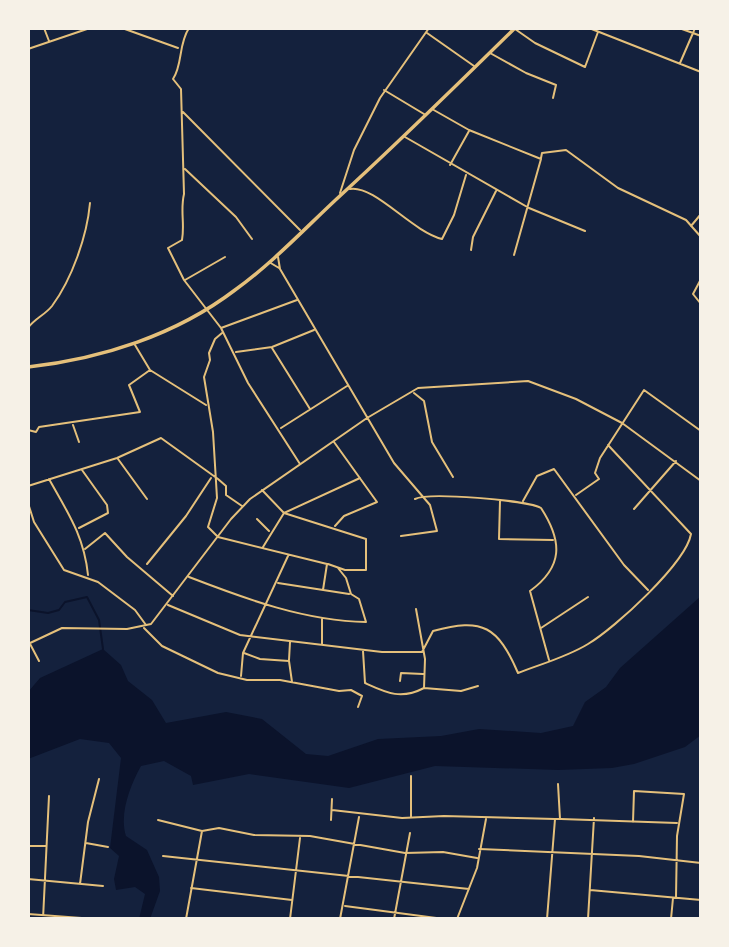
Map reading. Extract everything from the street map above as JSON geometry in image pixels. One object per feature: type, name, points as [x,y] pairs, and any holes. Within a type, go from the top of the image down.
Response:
[{"type":"main road","points":[[28,368],[71,361],[134,343],[208,309],[277,255],[515,28]]},
{"type":"street","points":[[44,28],[49,42]]},
{"type":"street","points":[[28,49],[90,28]]},
{"type":"street","points":[[122,28],[179,48]]},
{"type":"street","points":[[133,28],[138,33]]},
{"type":"street","points":[[189,28],[179,48],[179,71],[173,79],[181,89],[183,112],[184,194],[180,209],[183,234],[181,240],[168,248],[184,280],[221,328],[248,383],[280,428],[300,464]]},
{"type":"street","points":[[338,197],[348,178],[354,150],[384,90],[429,28]]},
{"type":"street","points":[[515,28],[536,43],[585,67],[598,32]]},
{"type":"street","points":[[589,28],[701,72]]},
{"type":"street","points":[[679,28],[701,36]]},
{"type":"street","points":[[680,64],[695,28]]},
{"type":"street","points":[[426,32],[475,66]]},
{"type":"street","points":[[489,53],[526,74],[556,85],[553,98]]},
{"type":"street","points":[[384,90],[425,115]]},
{"type":"street","points":[[431,108],[469,130],[541,159]]},
{"type":"street","points":[[183,112],[302,232]]},
{"type":"street","points":[[450,165],[469,130]]},
{"type":"street","points":[[404,136],[450,165],[529,208],[585,231]]},
{"type":"street","points":[[514,256],[542,153],[566,150],[618,188],[687,220],[701,237]]},
{"type":"street","points":[[184,169],[236,217],[252,239]]},
{"type":"street","points":[[346,190],[359,188],[373,194],[403,220],[442,239],[454,215],[466,174]]},
{"type":"street","points":[[471,250],[472,237],[496,190]]},
{"type":"street","points":[[28,328],[49,310],[67,281],[89,217],[90,203]]},
{"type":"street","points":[[691,226],[701,214]]},
{"type":"street","points":[[277,255],[280,269],[366,418],[394,463],[430,505],[437,531],[401,536]]},
{"type":"street","points":[[184,280],[225,257]]},
{"type":"street","points":[[269,262],[280,269]]},
{"type":"street","points":[[701,279],[693,294],[701,304]]},
{"type":"street","points":[[221,328],[298,300]]},
{"type":"street","points":[[234,352],[272,347],[315,330]]},
{"type":"street","points":[[223,332],[215,339],[209,353],[211,360],[204,377],[213,432],[213,477],[218,498],[207,524],[218,537],[338,568],[366,570],[368,544],[360,534],[284,513],[262,490]]},
{"type":"street","points":[[134,343],[150,370],[207,406]]},
{"type":"street","points":[[272,347],[310,410]]},
{"type":"street","points":[[28,430],[36,432],[39,428],[140,412],[129,385],[150,370]]},
{"type":"street","points":[[39,661],[28,642],[62,628],[145,626],[157,620],[242,506],[366,418],[428,386],[452,388],[506,380],[528,381],[576,399],[622,423],[676,460],[701,481]]},
{"type":"street","points":[[280,428],[348,385]]},
{"type":"street","points":[[575,496],[599,479],[596,473],[608,445],[644,390],[701,431]]},
{"type":"street","points":[[413,393],[424,401],[432,442],[453,477]]},
{"type":"street","points":[[73,424],[79,442]]},
{"type":"street","points":[[28,486],[117,458],[161,439],[226,486],[226,495],[242,506]]},
{"type":"street","points":[[334,441],[377,502],[344,516],[334,527]]},
{"type":"street","points":[[422,652],[433,631],[467,624],[489,628],[508,651],[518,673],[570,654],[603,634],[649,592],[689,545],[691,534],[652,489],[608,445]]},
{"type":"street","points":[[117,458],[147,499]]},
{"type":"street","points":[[634,509],[676,460]]},
{"type":"street","points":[[77,528],[94,523],[108,513],[107,505],[81,469]]},
{"type":"street","points":[[522,501],[537,476],[551,469],[575,496],[624,565],[649,592]]},
{"type":"street","points":[[147,564],[213,477]]},
{"type":"street","points":[[263,548],[270,532],[284,513],[360,478]]},
{"type":"street","points":[[48,479],[77,528],[85,548],[88,576]]},
{"type":"street","points":[[415,499],[421,496],[500,499],[522,501],[541,508],[554,540],[554,568],[550,575],[530,591],[549,661]]},
{"type":"street","points":[[500,499],[499,538],[554,540]]},
{"type":"street","points":[[28,503],[34,522],[64,570],[88,576],[135,610],[150,636],[171,650],[218,673],[241,676],[247,680],[292,682],[360,693],[358,707]]},
{"type":"street","points":[[257,519],[266,525],[270,532]]},
{"type":"street","points":[[85,548],[105,533],[174,596]]},
{"type":"street","points":[[241,676],[243,653],[288,555]]},
{"type":"street","points":[[323,590],[327,564]]},
{"type":"street","points":[[338,568],[346,578],[351,594]]},
{"type":"street","points":[[188,577],[266,606],[322,618],[366,622],[359,599],[351,594],[277,583]]},
{"type":"street","points":[[540,628],[588,597]]},
{"type":"street","points":[[168,605],[221,629],[252,636],[362,650],[422,652]]},
{"type":"street","points":[[416,609],[424,688]]},
{"type":"street","points":[[322,618],[322,645]]},
{"type":"street","points":[[290,642],[292,682]]},
{"type":"street","points":[[362,650],[365,683],[387,695],[411,694],[424,688],[461,691],[478,686]]},
{"type":"street","points":[[243,653],[260,659],[289,662]]},
{"type":"street","points":[[400,681],[401,673],[424,675]]},
{"type":"street","points":[[411,776],[411,817]]},
{"type":"street","points":[[80,884],[85,843],[99,779]]},
{"type":"street","points":[[558,784],[560,819]]},
{"type":"street","points":[[633,822],[634,791],[684,794],[678,823],[671,919]]},
{"type":"street","points":[[43,917],[49,796]]},
{"type":"street","points":[[331,820],[332,799]]},
{"type":"street","points":[[332,810],[359,816],[594,818],[614,822],[649,820],[678,823]]},
{"type":"street","points":[[340,919],[359,816]]},
{"type":"street","points":[[457,919],[477,868],[486,818]]},
{"type":"street","points":[[588,919],[594,818]]},
{"type":"street","points":[[547,919],[555,819]]},
{"type":"street","points":[[158,820],[202,831],[219,828],[254,835],[300,838],[310,836],[405,853],[443,852],[477,858]]},
{"type":"street","points":[[186,919],[202,831]]},
{"type":"street","points":[[394,919],[410,833]]},
{"type":"street","points":[[290,919],[300,838]]},
{"type":"street","points":[[85,843],[108,847]]},
{"type":"street","points":[[28,846],[47,846]]},
{"type":"street","points":[[480,849],[639,856],[701,863]]},
{"type":"street","points":[[163,856],[297,868],[469,889]]},
{"type":"street","points":[[28,879],[103,886]]},
{"type":"street","points":[[191,888],[292,900]]},
{"type":"street","points":[[590,890],[701,900]]},
{"type":"street","points":[[343,906],[444,919]]},
{"type":"street","points":[[28,914],[95,919]]},
{"type":"water","points":[[701,596],[701,735],[685,747],[634,764],[612,768],[558,770],[435,766],[349,788],[249,774],[193,785],[191,776],[164,761],[141,766],[127,800],[124,827],[126,836],[147,850],[159,877],[160,891],[150,919],[139,919],[145,894],[135,887],[116,890],[114,879],[119,856],[110,848],[121,758],[109,743],[80,739],[28,759],[28,692],[40,678],[103,649],[121,665],[128,681],[152,700],[166,723],[226,712],[262,719],[306,754],[328,756],[378,739],[441,736],[479,729],[541,733],[573,726],[585,702],[606,687],[620,668]]},
{"type":"waterway","points":[[28,610],[48,613],[59,610],[65,602],[87,597],[99,620],[103,649]]}]
